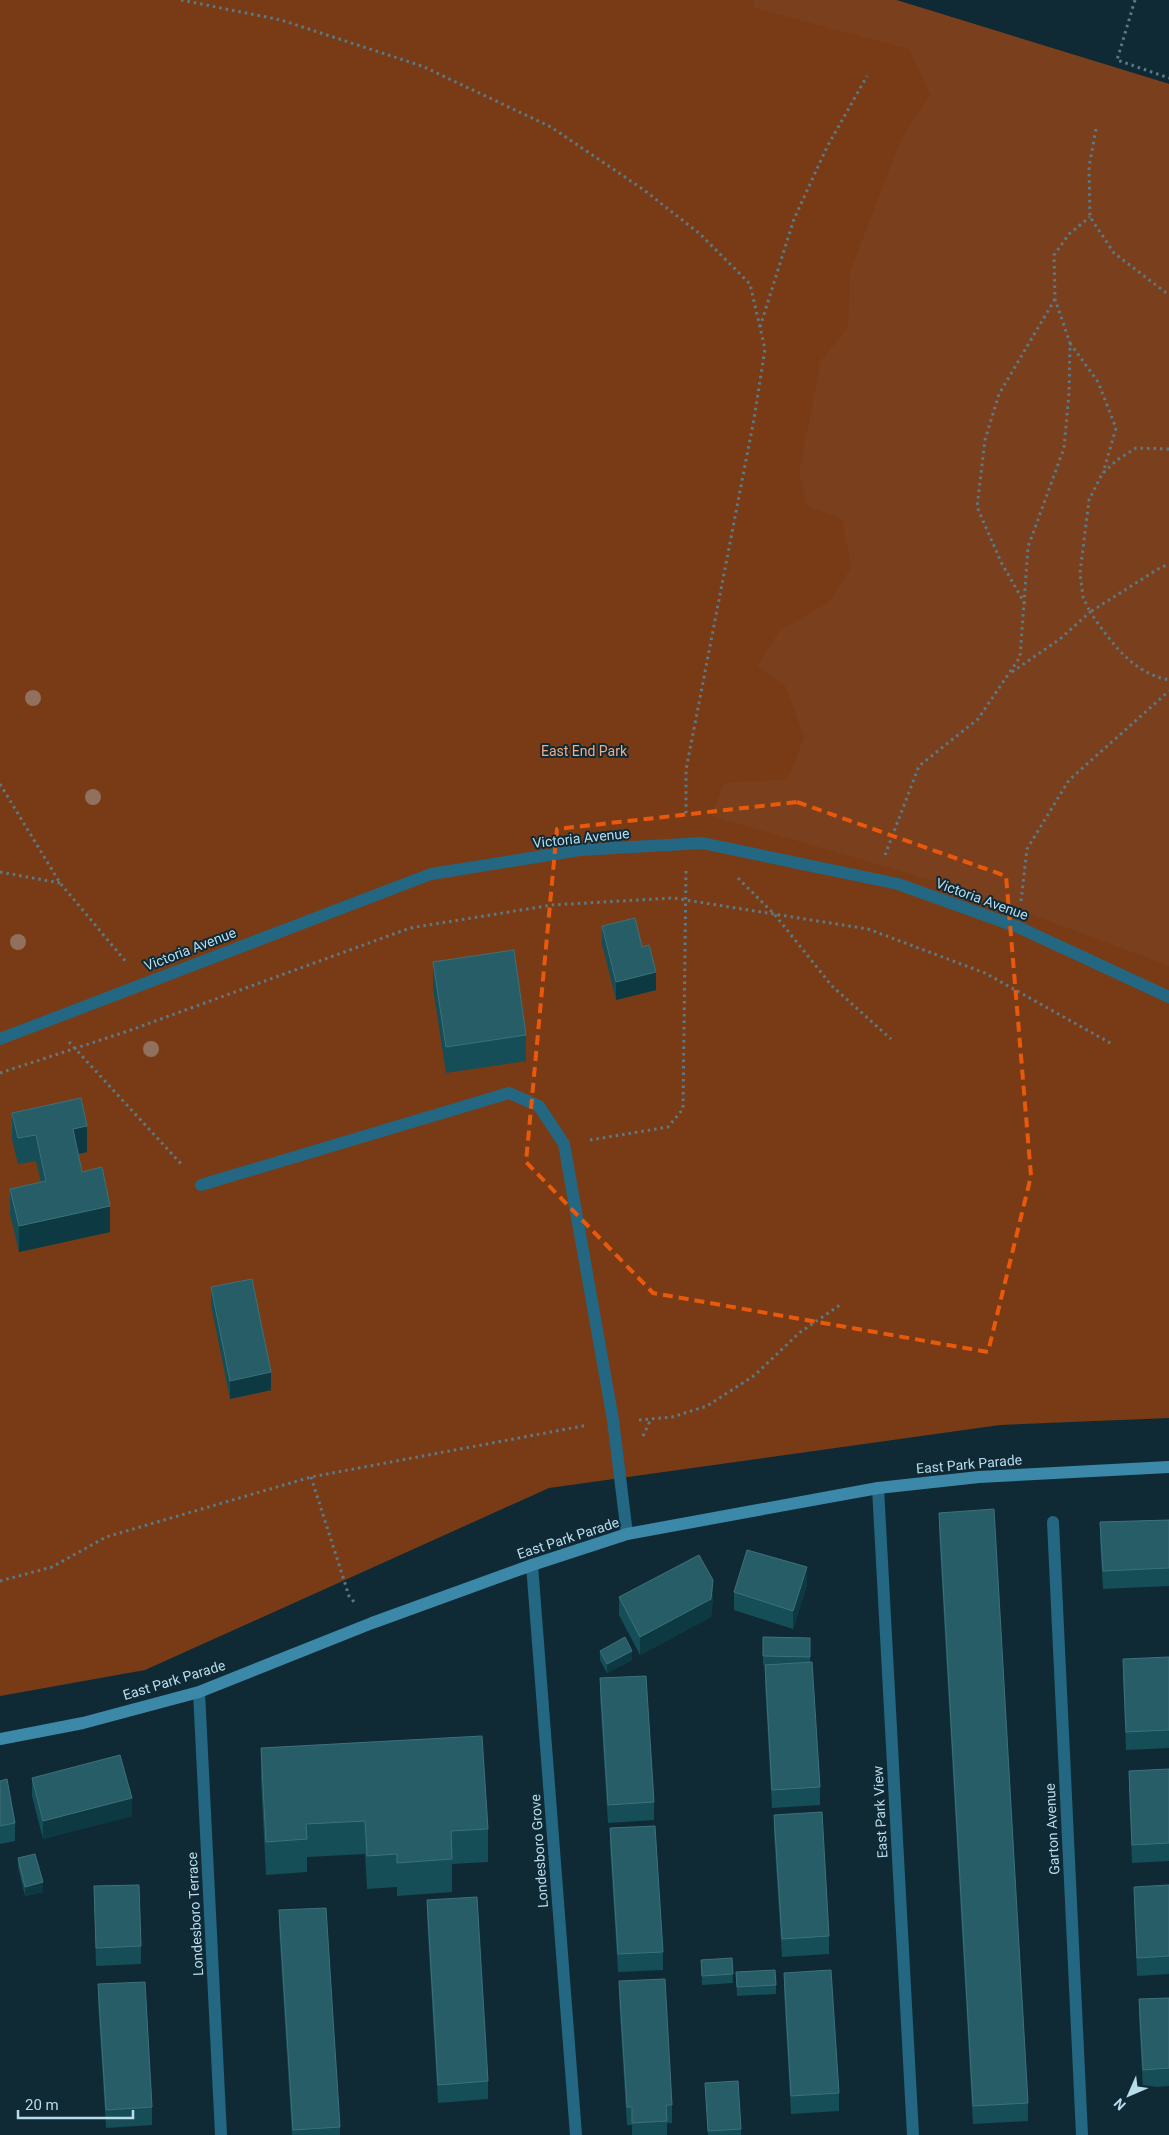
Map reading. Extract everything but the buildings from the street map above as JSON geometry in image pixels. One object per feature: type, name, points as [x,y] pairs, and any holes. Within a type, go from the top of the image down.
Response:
[{"type":"street","name":"Victoria Avenue","points":[[0,1039],[143,982],[431,874],[580,850],[702,842],[898,884],[1018,927],[1169,997]]},
{"type":"street","points":[[201,1185],[509,1094],[539,1106],[564,1144],[613,1420],[627,1534]]},
{"type":"street","name":"East Park Parade","points":[[0,1739],[83,1723],[199,1692],[372,1623],[532,1564],[627,1534],[878,1488],[979,1477],[1169,1467]]},
{"type":"street","name":"East Park View","points":[[878,1488],[913,2135]]},
{"type":"street","name":"Garton Avenue","points":[[1053,1522],[1082,2135]]},
{"type":"street","name":"Londesboro Grove","points":[[532,1564],[576,2135]]},
{"type":"street","name":"Londesboro Terrace","points":[[199,1692],[221,2135]]},
{"type":"path","points":[[181,0],[281,20],[422,66],[551,127],[644,190],[700,234],[750,284],[765,349],[754,419],[686,770],[683,1109],[668,1127],[564,1144]]},
{"type":"path","points":[[1135,0],[1117,60],[1169,78]]},
{"type":"path","points":[[760,327],[794,219],[827,147],[867,76]]},
{"type":"path","points":[[1096,129],[1089,167],[1090,217],[1114,253],[1169,295]]},
{"type":"path","points":[[1090,217],[1069,234],[1054,255],[1055,299],[1070,342],[1098,382],[1116,428],[1102,474],[1089,500],[1080,573],[1083,597],[1090,612],[1114,646],[1132,663],[1153,677],[1169,680]]},
{"type":"path","points":[[1025,604],[1001,562],[977,508],[986,440],[1000,394],[1055,299]]},
{"type":"path","points":[[875,879],[919,766],[978,720],[1020,657],[1028,547],[1064,448],[1069,393],[1070,342]]},
{"type":"path","points":[[1102,474],[1117,460],[1136,448],[1169,449]]},
{"type":"path","points":[[1010,673],[1060,639],[1090,612],[1158,568],[1169,564]]},
{"type":"path","points":[[1018,927],[1027,849],[1069,780],[1169,691]]},
{"type":"path","points":[[0,784],[60,883],[143,982]]},
{"type":"path","points":[[0,872],[60,883]]},
{"type":"path","points":[[735,875],[775,915],[832,986],[891,1038]]},
{"type":"path","points":[[0,1073],[410,928],[552,905],[673,898],[868,930],[985,973],[1112,1044]]},
{"type":"path","points":[[48,1019],[201,1185]]},
{"type":"path","points":[[0,1581],[52,1567],[106,1537],[311,1477],[613,1420],[633,1421],[672,1416],[707,1406],[755,1375],[799,1333],[840,1305]]},
{"type":"path","points":[[311,1477],[349,1596],[372,1623]]},
{"type":"highlighted area","points":[[797,802],[1006,876],[1031,1176],[988,1352],[653,1293],[526,1162],[557,829]]},
{"type":"green space","name":"East End Park","points":[[0,0],[896,0],[1169,84],[1169,1418],[1000,1425],[549,1488],[145,1670],[0,1696]]},
{"type":"shaded area","points":[[754,0],[896,0],[1169,84],[1169,966],[969,891],[711,816],[724,783],[788,779],[804,737],[786,687],[757,666],[779,631],[828,603],[851,567],[842,519],[807,506],[799,473],[821,360],[848,328],[850,272],[901,139],[930,95],[909,49],[754,8]]}]
